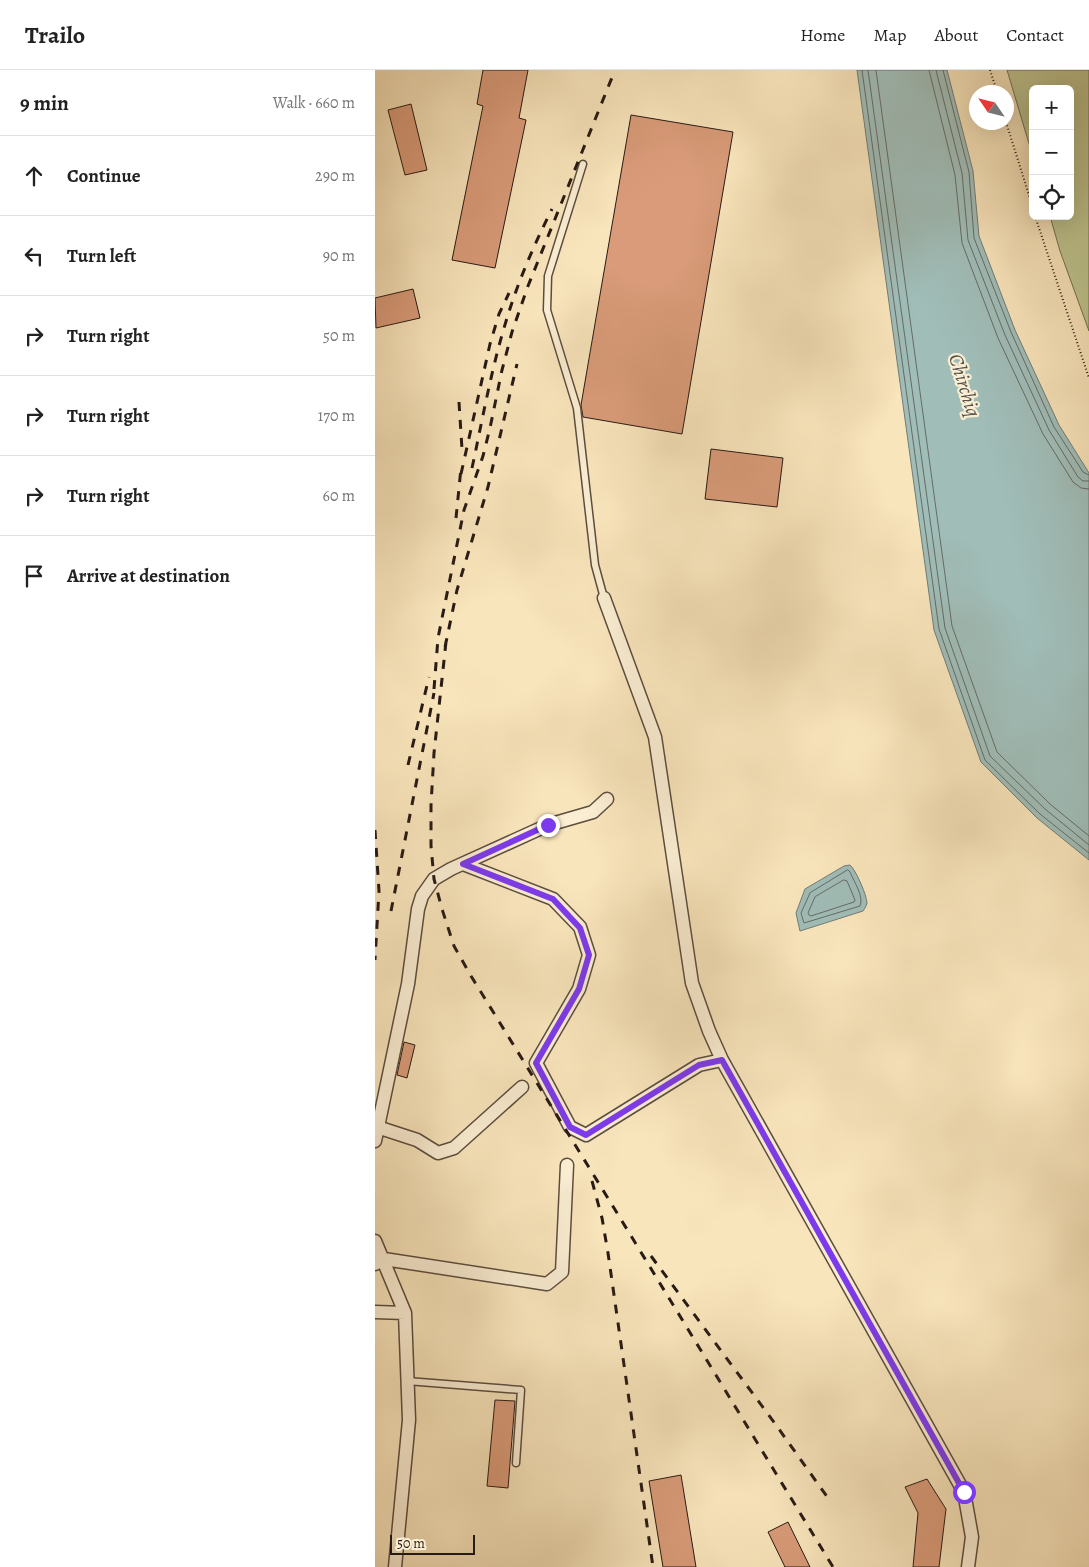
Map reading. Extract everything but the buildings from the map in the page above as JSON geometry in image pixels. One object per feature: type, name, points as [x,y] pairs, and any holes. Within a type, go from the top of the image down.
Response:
[{"type":"street","points":[[604,598],[655,737],[692,983],[709,1031],[722,1060],[964,1492],[972,1537],[967,1567]]},
{"type":"street","points":[[375,1141],[408,984],[422,896],[434,880],[451,869],[548,825],[593,812],[607,799]]},
{"type":"street","points":[[463,864],[553,899],[580,928],[589,955],[579,989],[536,1063],[570,1127],[586,1135],[699,1065],[722,1060]]},
{"type":"street","points":[[377,1127],[417,1140],[438,1153],[454,1148],[522,1087]]},
{"type":"street","points":[[379,1261],[547,1284],[562,1272],[567,1165]]},
{"type":"street","points":[[375,1241],[379,1261],[405,1313],[409,1420],[395,1567]]},
{"type":"street","points":[[375,1312],[405,1313]]},
{"type":"lane","points":[[583,164],[548,276],[547,310],[577,408],[595,565],[604,598]]},
{"type":"lane","points":[[407,1380],[521,1390],[516,1462]]},
{"type":"path","points":[[990,70],[995,85]]},
{"type":"path","points":[[1009,130],[1029,195]]},
{"type":"path","points":[[1036,220],[1089,378]]},
{"type":"green space","points":[[1007,70],[1089,70],[1089,331],[1060,251],[1051,220],[1074,220],[1074,85],[1029,85],[1029,144],[1014,93],[1014,85],[1011,85]]},
{"type":"water","name":"Chirchiq","points":[[857,70],[947,70],[973,171],[979,236],[1015,330],[1059,425],[1089,473],[1089,860],[1037,818],[981,762],[934,630]]},
{"type":"water","points":[[850,865],[858,877],[865,895],[867,903],[863,911],[800,931],[796,913],[805,889],[844,866]]},
{"type":"railway","points":[[434,689],[438,638],[464,510],[483,456],[512,332],[528,286],[615,70]]},
{"type":"railway","points":[[472,468],[502,334],[517,288],[552,209]]},
{"type":"railway","points":[[461,474],[490,344],[499,314],[509,293]]},
{"type":"railway","points":[[445,647],[457,590],[488,487],[517,364]]},
{"type":"railway","points":[[459,402],[462,449]]},
{"type":"railway","points":[[456,518],[461,468]]},
{"type":"railway","points":[[446,642],[434,753],[431,846],[434,879],[454,946],[833,1567]]},
{"type":"railway","points":[[408,765],[429,677]]},
{"type":"railway","points":[[391,911],[434,693]]},
{"type":"railway","points":[[375,830],[379,891],[375,960]]},
{"type":"railway","points":[[592,1181],[602,1218],[608,1253],[653,1567]]},
{"type":"railway","points":[[651,1256],[828,1498]]},
{"type":"route","points":[[548,825],[463,864],[553,899],[580,928],[589,955],[579,989],[536,1063],[570,1127],[586,1135],[699,1065],[722,1060],[964,1492]]}]
